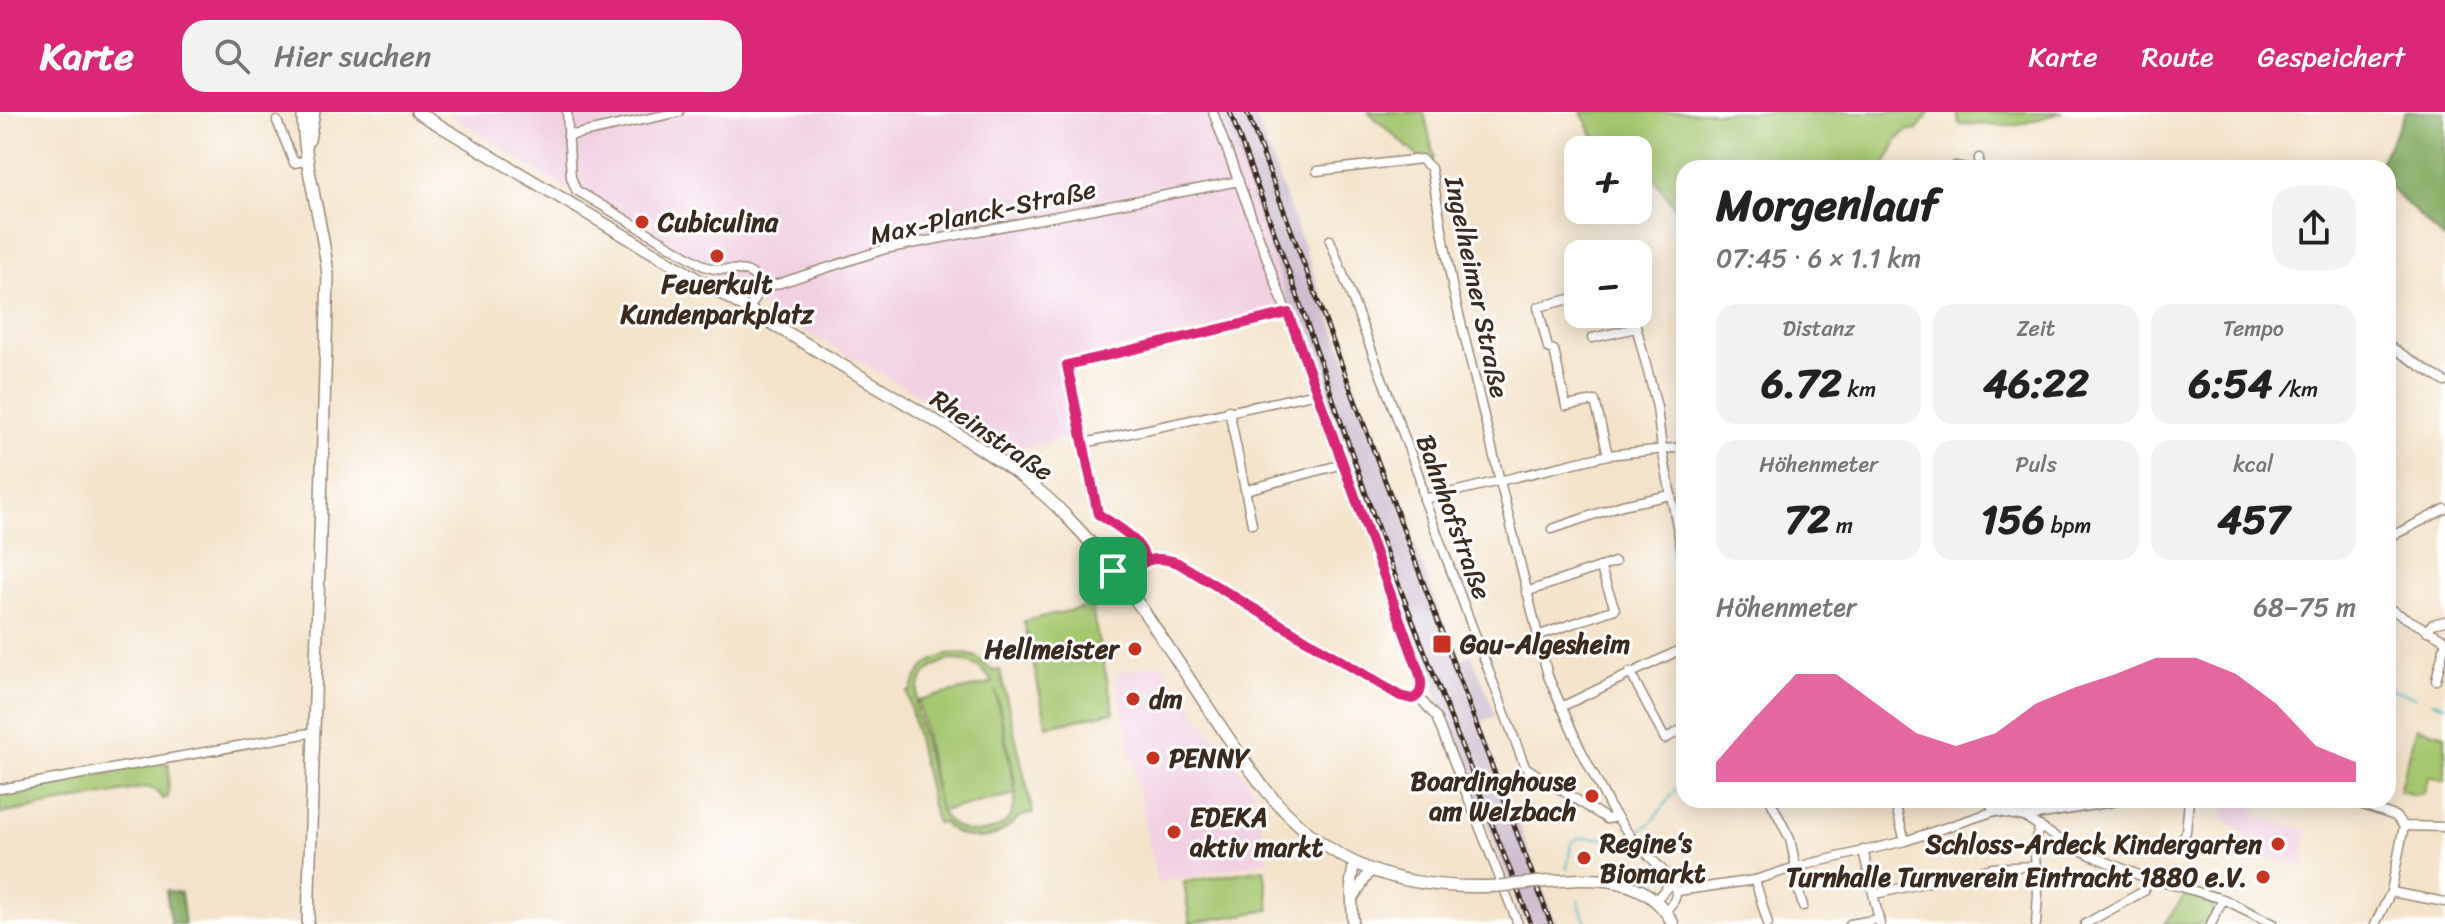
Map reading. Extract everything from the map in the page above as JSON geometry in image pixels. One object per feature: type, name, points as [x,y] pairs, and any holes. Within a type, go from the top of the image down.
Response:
[{"type":"main road","points":[[303,112],[328,276],[308,924]]},
{"type":"main road","points":[[309,160],[314,112]]},
{"type":"main road","name":"Rheinstraße","points":[[417,112],[1009,468],[1066,516],[1117,576],[1228,740],[1274,801],[1307,833],[1354,864],[1421,884],[1499,886],[1607,880],[1632,886],[1656,900]]},
{"type":"main road","points":[[1656,900],[1673,924]]},
{"type":"street","points":[[567,112],[571,177],[580,193],[709,269],[749,271],[762,290],[749,309]]},
{"type":"street","points":[[568,136],[679,112]]},
{"type":"street","points":[[1117,576],[1130,561],[1165,560],[1178,563],[1400,696],[1409,699],[1418,696],[1422,686],[1213,112]]},
{"type":"street","points":[[277,121],[294,163],[309,160]]},
{"type":"street","name":"Ingelheimer Straße","points":[[1317,171],[1421,159],[1431,168],[1453,290],[1548,676],[1617,817]]},
{"type":"street","name":"Max-Planck-Straße","points":[[762,290],[885,249],[1239,181]]},
{"type":"street","name":"Bahnhofstraße","points":[[1330,240],[1525,767],[1607,819],[1617,817],[1630,836],[1670,876],[1678,891]]},
{"type":"street","points":[[1564,300],[1538,307],[1548,348],[1554,350],[1566,406],[1595,401],[1608,455]]},
{"type":"street","points":[[1146,560],[1134,537],[1098,514],[1067,365],[1288,313]]},
{"type":"street","points":[[1592,338],[1636,328],[1657,407],[1662,449],[1676,510]]},
{"type":"street","points":[[2396,350],[2445,382]]},
{"type":"street","points":[[1084,443],[1317,393]]},
{"type":"street","points":[[1229,410],[1252,524]]},
{"type":"street","points":[[1424,499],[1608,455],[1676,448]]},
{"type":"street","points":[[1246,490],[1343,464]]},
{"type":"street","points":[[1552,529],[1622,505],[1671,495]]},
{"type":"street","points":[[2396,534],[2445,509]]},
{"type":"street","points":[[1526,592],[1615,562]]},
{"type":"street","points":[[1537,636],[1615,609],[1600,567]]},
{"type":"street","points":[[2396,613],[2445,642],[2436,680]]},
{"type":"street","points":[[2427,631],[2432,624],[2445,621]]},
{"type":"street","points":[[1561,707],[1676,652]]},
{"type":"street","points":[[1630,672],[1665,739],[1676,733]]},
{"type":"street","points":[[1418,696],[1436,717],[1518,924]]},
{"type":"street","points":[[0,789],[315,732]]},
{"type":"street","points":[[1774,808],[1790,839],[1803,906]]},
{"type":"street","points":[[1896,808],[1905,841]]},
{"type":"street","points":[[1993,808],[2025,817],[2065,843],[2095,857],[2150,878],[2223,899],[2274,924]]},
{"type":"street","points":[[1665,911],[1678,891],[1755,880],[1905,841],[1999,808]]},
{"type":"street","points":[[2025,817],[2077,808]]},
{"type":"street","points":[[2180,842],[2186,832],[2188,808]]},
{"type":"street","points":[[2372,808],[2395,816],[2404,826],[2445,827]]},
{"type":"street","points":[[2036,924],[2038,894],[2034,843],[2040,826]]},
{"type":"street","points":[[2375,924],[2391,892],[2404,826]]},
{"type":"street","points":[[1850,924],[1880,921],[1863,850]]},
{"type":"street","points":[[1353,924],[1351,881],[1354,864]]},
{"type":"street","points":[[1875,894],[1992,868],[2035,866]]},
{"type":"street","points":[[1352,899],[1370,871]]},
{"type":"street","points":[[1656,900],[1670,884],[1670,876]]},
{"type":"street","points":[[2085,924],[2144,891],[2150,878]]},
{"type":"street","points":[[1755,880],[1768,924]]},
{"type":"street","points":[[2391,892],[2445,902]]},
{"type":"street","points":[[2211,924],[2223,899]]},
{"type":"shaded area","points":[[447,112],[1221,112],[1291,310],[1060,362],[1075,436],[1016,450],[699,271]]},
{"type":"shaded area","points":[[1221,112],[1254,112],[1447,632],[1459,659],[1472,655],[1490,701],[1495,716],[1481,722],[1556,924],[1526,924],[1431,680],[1428,680]]},
{"type":"shaded area","points":[[1160,663],[1252,787],[1269,861],[1157,883],[1115,673]]},
{"type":"shaded area","name":"Schloss-Ardeck Kindergarten","points":[[2225,808],[2256,808],[2255,817],[2308,830],[2302,867],[2256,855],[2243,833],[2221,816]]},
{"type":"green space","points":[[1368,112],[1424,112],[1434,157],[1431,168]]},
{"type":"green space","points":[[1581,112],[1930,112],[1916,131],[1908,130],[1898,139],[1887,160],[1676,160],[1676,208],[1652,176],[1652,136],[1594,136]]},
{"type":"green space","points":[[1957,112],[2063,112],[2018,125],[1959,124]]},
{"type":"green space","points":[[2406,112],[2445,112],[2445,240],[2396,194],[2396,160],[2381,160]]},
{"type":"green space","points":[[1091,606],[1114,712],[1047,726],[1024,621]]},
{"type":"green space","points":[[951,654],[976,657],[993,671],[1000,670],[1033,813],[986,837],[962,835],[943,822],[936,823],[907,692],[911,691],[923,668],[935,659]],"holes":[[[950,660],[969,663],[980,668],[993,683],[918,700],[940,810],[916,709],[917,692],[923,677]],[[995,690],[1013,772],[1015,790]],[[1015,794],[1012,813],[1005,823],[976,832],[955,826],[940,811]]]},
{"type":"green space","points":[[2417,727],[2445,735],[2445,781],[2429,776],[2424,793],[2415,795],[2399,791]]},
{"type":"green space","points":[[164,762],[169,764],[168,797],[163,799],[147,787],[0,814],[0,794]]},
{"type":"green space","points":[[1264,869],[1270,910],[1190,923],[1184,882]]},
{"type":"green space","points":[[166,891],[181,893],[185,924],[171,924]]},
{"type":"green space","points":[[2186,894],[2213,905],[2213,912],[2206,924],[2164,924]]},
{"type":"waterway","points":[[2396,691],[2416,697]]},
{"type":"waterway","points":[[2432,702],[2445,705]]},
{"type":"waterway","points":[[1636,833],[1652,822],[1676,789]]},
{"type":"waterway","points":[[1567,869],[1571,843],[1579,838],[1619,838]]},
{"type":"waterway","points":[[1578,900],[1586,924]]},
{"type":"railway","points":[[1230,112],[1387,555],[1531,924]]},
{"type":"railway","points":[[1247,112],[1551,924]]},
{"type":"place","name":"Cubiculina","points":[[642,222]]},
{"type":"place","name":"Feuerkult Kundenparkplatz","points":[[717,256]]},
{"type":"place","name":"Gau-Algesheim","points":[[1442,644]]},
{"type":"place","name":"Hellmeister","points":[[1135,649]]},
{"type":"place","name":"dm","points":[[1133,699]]},
{"type":"place","name":"PENNY","points":[[1153,758]]},
{"type":"place","name":"Boardinghouse am Welzbach","points":[[1592,796]]},
{"type":"place","name":"EDEKA aktiv markt","points":[[1174,832]]},
{"type":"place","name":"Schloss-Ardeck Kindergarten","points":[[2278,844]]},
{"type":"place","name":"Regine‘s Biomarkt","points":[[1584,858]]},
{"type":"place","name":"Turnhalle Turnverein Eintracht 1880 e.V.","points":[[2263,877]]},
{"type":"route","points":[[1113,571],[1120,580],[1146,560],[1178,563],[1400,696],[1415,699],[1419,694],[1422,686],[1420,675],[1288,313],[1067,365],[1098,514],[1134,537],[1146,560],[1130,561],[1113,571]]}]
